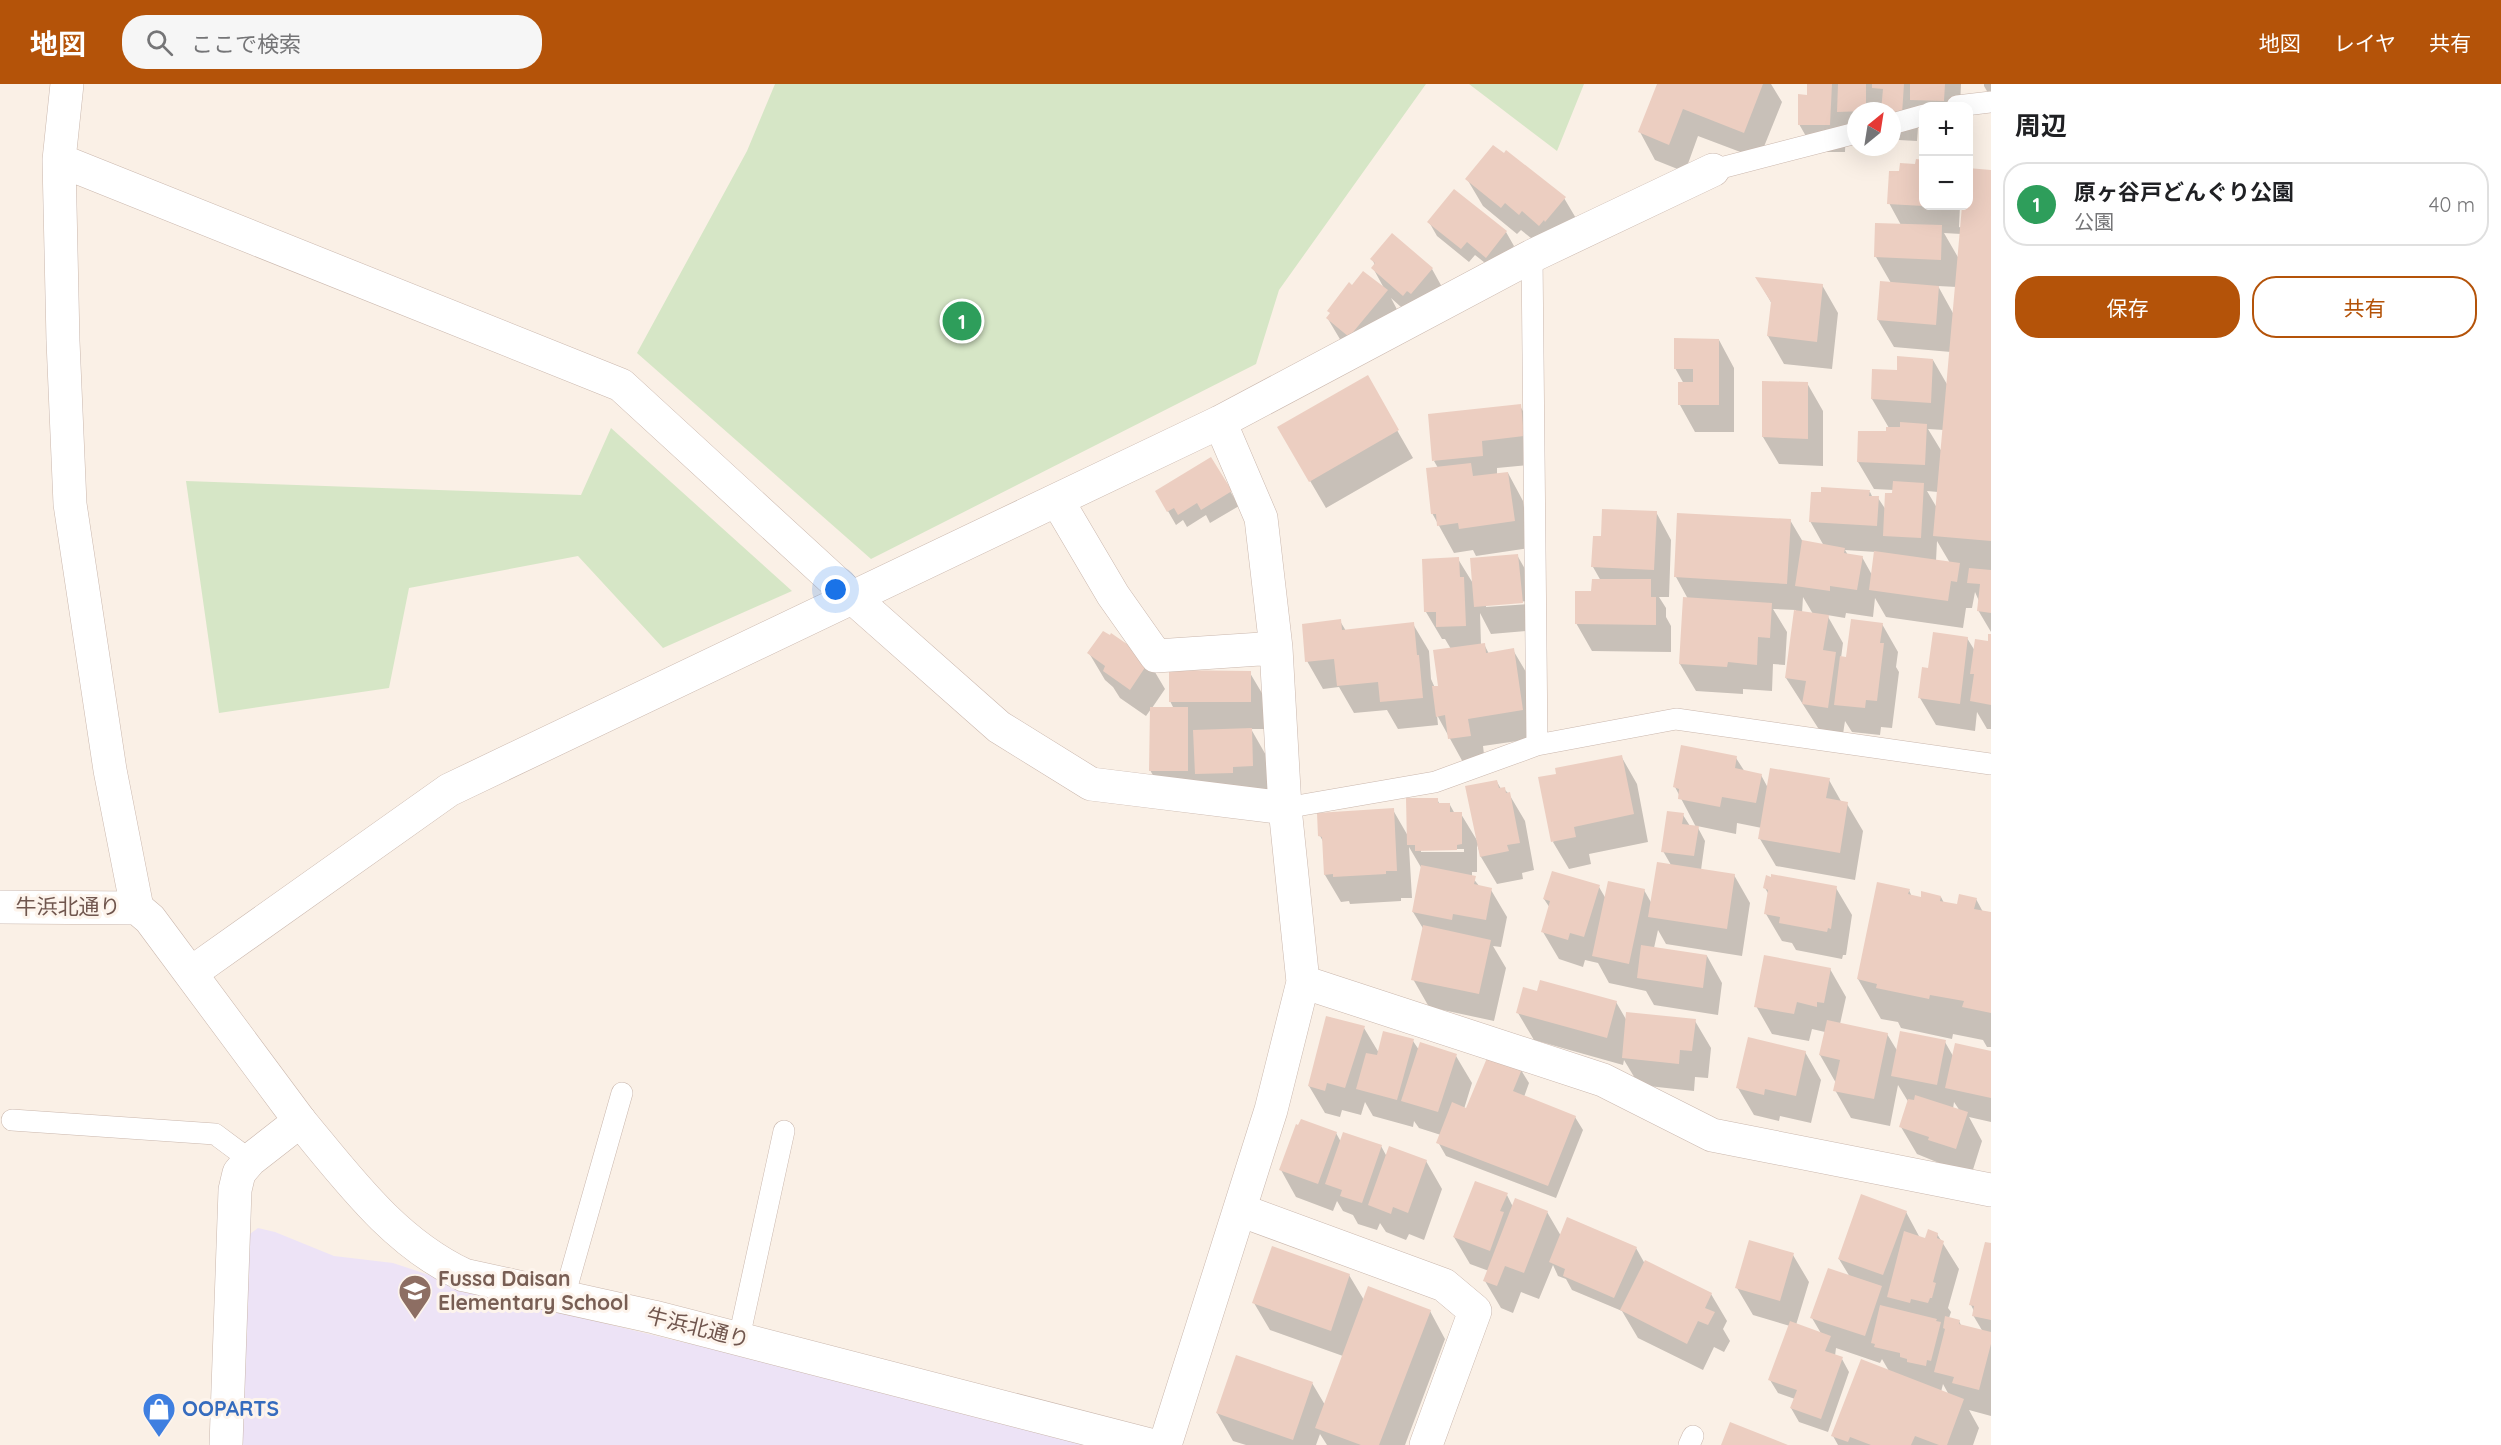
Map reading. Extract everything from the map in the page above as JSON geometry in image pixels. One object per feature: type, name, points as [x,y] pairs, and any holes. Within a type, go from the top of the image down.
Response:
[{"type":"street","points":[[67,84],[59,160],[70,504],[110,770],[137,908]]},
{"type":"street","points":[[59,160],[621,385],[852,597],[999,727],[1091,784],[1285,808]]},
{"type":"street","points":[[191,973],[449,790],[1220,422],[1532,256],[1713,170]]},
{"type":"street","points":[[1165,1445],[1271,1110],[1303,981],[1285,808],[1276,648],[1261,518],[1220,422]]},
{"type":"street","points":[[1058,500],[1113,595],[1156,656],[1276,648]]},
{"type":"street","name":"牛浜北通り","points":[[0,907],[137,908],[150,919],[300,1121],[392,1228],[438,1263],[464,1275],[739,1338],[1133,1443]]},
{"type":"street","points":[[1303,981],[1603,1080],[1712,1135],[1991,1190]]},
{"type":"street","points":[[226,1445],[235,1190],[239,1173],[250,1160],[300,1121]]},
{"type":"street","points":[[1240,1210],[1444,1285],[1474,1311],[1426,1445]]},
{"type":"lane","points":[[1973,104],[1991,102]]},
{"type":"lane","points":[[1901,121],[1919,116]]},
{"type":"lane","points":[[1713,170],[1847,135]]},
{"type":"lane","points":[[1532,256],[1537,745]]},
{"type":"lane","points":[[1285,808],[1435,782],[1537,745],[1676,719],[1991,764]]},
{"type":"lane","points":[[564,1297],[622,1093]]},
{"type":"lane","points":[[12,1120],[215,1134],[250,1160]]},
{"type":"lane","points":[[739,1338],[784,1131]]},
{"type":"shaded area","name":"Fussa Daisan Elementary School","points":[[258,1228],[275,1232],[334,1256],[393,1263],[496,1297],[686,1343],[828,1370],[1111,1445],[236,1445],[240,1241]]},
{"type":"green space","points":[[775,84],[1426,84],[1279,290],[1256,364],[871,559],[637,353],[747,151]]},
{"type":"green space","points":[[1469,84],[1584,84],[1557,151]]},
{"type":"green space","points":[[611,428],[792,591],[663,648],[578,556],[409,588],[389,688],[219,713],[186,481],[581,495]]},
{"type":"building","points":[[1657,84],[1763,84],[1744,133],[1683,109],[1669,145],[1638,132]]},
{"type":"building","points":[[1807,84],[1832,84],[1830,125],[1798,125],[1798,94],[1807,95]]},
{"type":"building","points":[[1838,84],[1866,84],[1866,102],[1847,102],[1847,112],[1837,112]]},
{"type":"building","points":[[1872,84],[1904,84],[1902,114],[1901,102],[1882,102],[1883,89],[1872,88]]},
{"type":"building","points":[[1910,84],[1945,84],[1944,101],[1910,100]]},
{"type":"building","points":[[1493,145],[1504,153],[1506,150],[1566,197],[1539,226],[1522,211],[1519,215],[1505,203],[1501,208],[1465,179]]},
{"type":"building","points":[[1916,159],[1919,159],[1919,206],[1887,204],[1889,171],[1899,171],[1900,163],[1915,164]]},
{"type":"building","points":[[1973,168],[1991,170],[1991,541],[1933,536],[1962,210],[1973,210]]},
{"type":"building","points":[[1454,189],[1507,231],[1486,258],[1467,242],[1461,249],[1427,222]]},
{"type":"building","points":[[1875,223],[1942,225],[1941,260],[1874,257]]},
{"type":"building","points":[[1392,233],[1433,268],[1411,294],[1407,291],[1403,296],[1371,268],[1375,263],[1370,259]]},
{"type":"building","points":[[1363,271],[1388,290],[1349,337],[1326,318],[1330,313],[1327,311],[1349,282],[1352,285]]},
{"type":"building","points":[[1755,277],[1823,284],[1817,342],[1767,336],[1771,302]]},
{"type":"building","points":[[1880,281],[1939,286],[1936,325],[1877,320]]},
{"type":"building","points":[[1674,338],[1719,339],[1719,405],[1678,405],[1678,382],[1693,382],[1693,369],[1674,369]]},
{"type":"building","points":[[1897,356],[1933,359],[1931,403],[1871,399],[1872,369],[1897,370]]},
{"type":"building","points":[[1368,375],[1399,430],[1309,482],[1277,427]]},
{"type":"building","points":[[1762,381],[1808,382],[1808,439],[1762,437]]},
{"type":"building","points":[[1521,404],[1524,436],[1482,441],[1483,456],[1432,461],[1428,414]]},
{"type":"building","points":[[1900,422],[1927,424],[1925,465],[1857,462],[1858,431],[1886,431],[1886,427],[1900,427]]},
{"type":"building","points":[[1211,457],[1232,491],[1201,510],[1197,503],[1178,515],[1174,508],[1167,512],[1155,491]]},
{"type":"building","points":[[1471,463],[1473,476],[1508,472],[1515,521],[1459,529],[1458,523],[1437,526],[1436,514],[1431,514],[1426,468]]},
{"type":"building","points":[[1893,481],[1924,483],[1921,538],[1883,536],[1885,493],[1892,493]]},
{"type":"building","points":[[1821,487],[1870,490],[1869,496],[1879,496],[1877,526],[1809,522],[1811,492],[1821,492]]},
{"type":"building","points":[[1602,509],[1657,511],[1654,570],[1591,567],[1593,536],[1601,536]]},
{"type":"building","points":[[1677,513],[1791,519],[1787,584],[1674,577]]},
{"type":"building","points":[[1802,540],[1845,548],[1844,553],[1863,556],[1857,590],[1830,586],[1830,591],[1795,586]]},
{"type":"building","points":[[1874,551],[1960,563],[1957,582],[1951,581],[1948,601],[1869,590]]},
{"type":"building","points":[[1518,554],[1523,603],[1474,607],[1470,558]]},
{"type":"building","points":[[1459,557],[1460,577],[1464,577],[1466,626],[1436,627],[1436,612],[1424,612],[1422,559]]},
{"type":"building","points":[[1969,568],[1991,570],[1991,613],[1977,611],[1980,584],[1967,583]]},
{"type":"building","points":[[1592,579],[1651,579],[1651,597],[1656,597],[1656,625],[1575,624],[1575,591],[1591,591]]},
{"type":"building","points":[[1683,597],[1772,603],[1770,638],[1758,637],[1757,665],[1728,662],[1727,667],[1679,664]]},
{"type":"building","points":[[1794,610],[1829,615],[1823,650],[1836,652],[1828,708],[1802,704],[1806,681],[1785,678]]},
{"type":"building","points":[[1341,619],[1342,630],[1414,622],[1423,698],[1380,702],[1378,682],[1337,686],[1334,659],[1305,662],[1302,624]]},
{"type":"building","points":[[1851,619],[1883,623],[1880,643],[1884,643],[1877,701],[1866,700],[1865,708],[1834,705],[1840,656],[1846,657]]},
{"type":"building","points":[[1103,631],[1110,635],[1111,633],[1150,660],[1130,690],[1103,671],[1105,666],[1087,653]]},
{"type":"building","points":[[1933,632],[1968,637],[1960,704],[1918,698],[1922,667],[1928,668]]},
{"type":"building","points":[[1988,634],[1991,634],[1991,705],[1970,701],[1974,674],[1970,674],[1975,639],[1988,641]]},
{"type":"building","points":[[1485,643],[1486,653],[1514,648],[1523,710],[1468,719],[1471,736],[1448,739],[1445,715],[1436,717],[1432,686],[1438,686],[1433,650]]},
{"type":"building","points":[[1169,670],[1251,671],[1251,702],[1169,702]]},
{"type":"building","points":[[1150,707],[1188,707],[1188,771],[1149,771]]},
{"type":"building","points":[[1252,728],[1253,766],[1233,767],[1233,773],[1195,774],[1193,730]]},
{"type":"building","points":[[1681,745],[1737,756],[1735,768],[1762,774],[1756,803],[1722,797],[1720,807],[1678,799],[1679,789],[1673,787]]},
{"type":"building","points":[[1622,755],[1634,814],[1574,827],[1576,837],[1551,842],[1538,777],[1556,774],[1555,768]]},
{"type":"building","points":[[1770,768],[1830,778],[1826,798],[1848,802],[1840,853],[1758,839]]},
{"type":"building","points":[[1497,780],[1499,788],[1505,787],[1506,793],[1510,792],[1520,843],[1507,845],[1509,851],[1480,857],[1465,786]]},
{"type":"building","points":[[1406,798],[1438,798],[1438,803],[1450,803],[1450,812],[1462,812],[1462,844],[1457,845],[1457,850],[1415,851],[1415,845],[1407,845]]},
{"type":"building","points":[[1394,808],[1397,871],[1386,871],[1386,874],[1333,877],[1333,874],[1324,875],[1322,837],[1318,836],[1317,813]]},
{"type":"building","points":[[1667,811],[1684,813],[1682,824],[1699,826],[1694,856],[1661,852]]},
{"type":"building","points":[[1657,862],[1735,874],[1727,929],[1648,917]]},
{"type":"building","points":[[1421,865],[1476,876],[1474,884],[1492,888],[1486,920],[1453,914],[1452,920],[1412,912]]},
{"type":"building","points":[[1552,871],[1600,885],[1584,937],[1570,933],[1568,940],[1541,932],[1550,901],[1543,899]]},
{"type":"building","points":[[1771,874],[1837,886],[1831,929],[1828,928],[1827,932],[1779,923],[1780,917],[1764,914],[1768,890],[1763,888],[1766,875],[1771,877]]},
{"type":"building","points":[[1608,881],[1645,889],[1629,964],[1592,956]]},
{"type":"building","points":[[1877,882],[1910,889],[1908,894],[1921,897],[1921,891],[1941,896],[1940,901],[1957,904],[1959,894],[1977,898],[1974,909],[1991,912],[1991,1013],[1962,1007],[1964,1001],[1930,995],[1929,999],[1876,988],[1877,984],[1857,979]]},
{"type":"building","points":[[1423,925],[1491,940],[1479,994],[1411,980]]},
{"type":"building","points":[[1641,945],[1707,955],[1703,988],[1637,978]]},
{"type":"building","points":[[1764,955],[1831,968],[1824,1003],[1817,1002],[1817,1007],[1797,1002],[1794,1014],[1754,1007]]},
{"type":"building","points":[[1540,980],[1617,1001],[1607,1038],[1516,1013],[1523,987],[1537,991]]},
{"type":"building","points":[[1626,1012],[1696,1019],[1692,1051],[1680,1050],[1679,1064],[1622,1058]]},
{"type":"building","points":[[1326,1016],[1365,1026],[1345,1088],[1327,1083],[1325,1091],[1308,1086]]},
{"type":"building","points":[[1827,1020],[1888,1033],[1874,1099],[1833,1091],[1840,1060],[1819,1055]]},
{"type":"building","points":[[1383,1031],[1414,1039],[1397,1100],[1356,1089],[1366,1053],[1377,1055]]},
{"type":"building","points":[[1900,1031],[1946,1040],[1937,1085],[1891,1076]]},
{"type":"building","points":[[1748,1037],[1806,1051],[1796,1096],[1765,1089],[1764,1095],[1736,1088]]},
{"type":"building","points":[[1420,1042],[1457,1054],[1438,1112],[1401,1101]]},
{"type":"building","points":[[1955,1043],[1991,1051],[1991,1098],[1945,1088]]},
{"type":"building","points":[[1487,1058],[1522,1069],[1513,1091],[1576,1116],[1548,1186],[1436,1143],[1452,1102],[1466,1108]]},
{"type":"building","points":[[1915,1095],[1968,1112],[1956,1149],[1899,1127],[1908,1099],[1914,1100]]},
{"type":"building","points":[[1301,1119],[1337,1132],[1318,1184],[1279,1170],[1296,1124],[1298,1125]]},
{"type":"building","points":[[1343,1132],[1382,1145],[1362,1203],[1340,1196],[1342,1190],[1325,1184]]},
{"type":"building","points":[[1389,1146],[1427,1160],[1408,1213],[1393,1207],[1391,1214],[1368,1205]]},
{"type":"building","points":[[1475,1181],[1508,1193],[1500,1211],[1504,1212],[1490,1251],[1453,1237]]},
{"type":"building","points":[[1861,1194],[1907,1211],[1883,1275],[1838,1259]]},
{"type":"building","points":[[1515,1198],[1548,1211],[1524,1273],[1505,1266],[1497,1286],[1483,1281]]},
{"type":"building","points":[[1567,1217],[1637,1247],[1614,1298],[1563,1276],[1565,1269],[1549,1262]]},
{"type":"building","points":[[1928,1229],[1938,1233],[1937,1238],[1944,1241],[1933,1282],[1936,1283],[1932,1298],[1928,1303],[1911,1299],[1910,1303],[1887,1297],[1904,1231],[1925,1238]]},
{"type":"building","points":[[1749,1240],[1794,1253],[1780,1301],[1735,1288]]},
{"type":"building","points":[[1985,1242],[1991,1243],[1991,1320],[1972,1316],[1974,1306],[1969,1305]]},
{"type":"building","points":[[1272,1246],[1350,1274],[1331,1331],[1252,1303]]},
{"type":"building","points":[[1645,1260],[1712,1293],[1705,1308],[1715,1312],[1708,1325],[1698,1321],[1687,1344],[1620,1310]]},
{"type":"building","points":[[1828,1268],[1882,1286],[1865,1336],[1810,1318]]},
{"type":"building","points":[[1368,1286],[1431,1310],[1379,1445],[1361,1445],[1315,1428]]},
{"type":"building","points":[[1880,1305],[1937,1319],[1936,1321],[1941,1322],[1931,1361],[1927,1360],[1926,1366],[1907,1362],[1907,1359],[1900,1357],[1900,1353],[1874,1347],[1875,1344],[1871,1343]]},
{"type":"building","points":[[1945,1316],[1960,1320],[1959,1324],[1991,1332],[1991,1344],[1979,1390],[1952,1383],[1954,1377],[1934,1372],[1945,1329],[1943,1328]]},
{"type":"building","points":[[1790,1321],[1831,1336],[1825,1351],[1843,1357],[1821,1419],[1790,1408],[1797,1390],[1768,1380]]},
{"type":"building","points":[[1236,1355],[1313,1382],[1293,1440],[1216,1413]]},
{"type":"building","points":[[1861,1359],[1964,1399],[1947,1445],[1939,1445],[1915,1436],[1911,1445],[1871,1445],[1850,1437],[1848,1442],[1831,1436]]},
{"type":"building","points":[[1730,1422],[1788,1445],[1721,1445]]},
{"type":"place","name":"原ヶ谷戸どんぐり公園","points":[[962,321]]},
{"type":"place","name":"Fussa Daisan Elementary School","points":[[415,1320]]},
{"type":"place","name":"OOPARTS","points":[[159,1438]]}]
